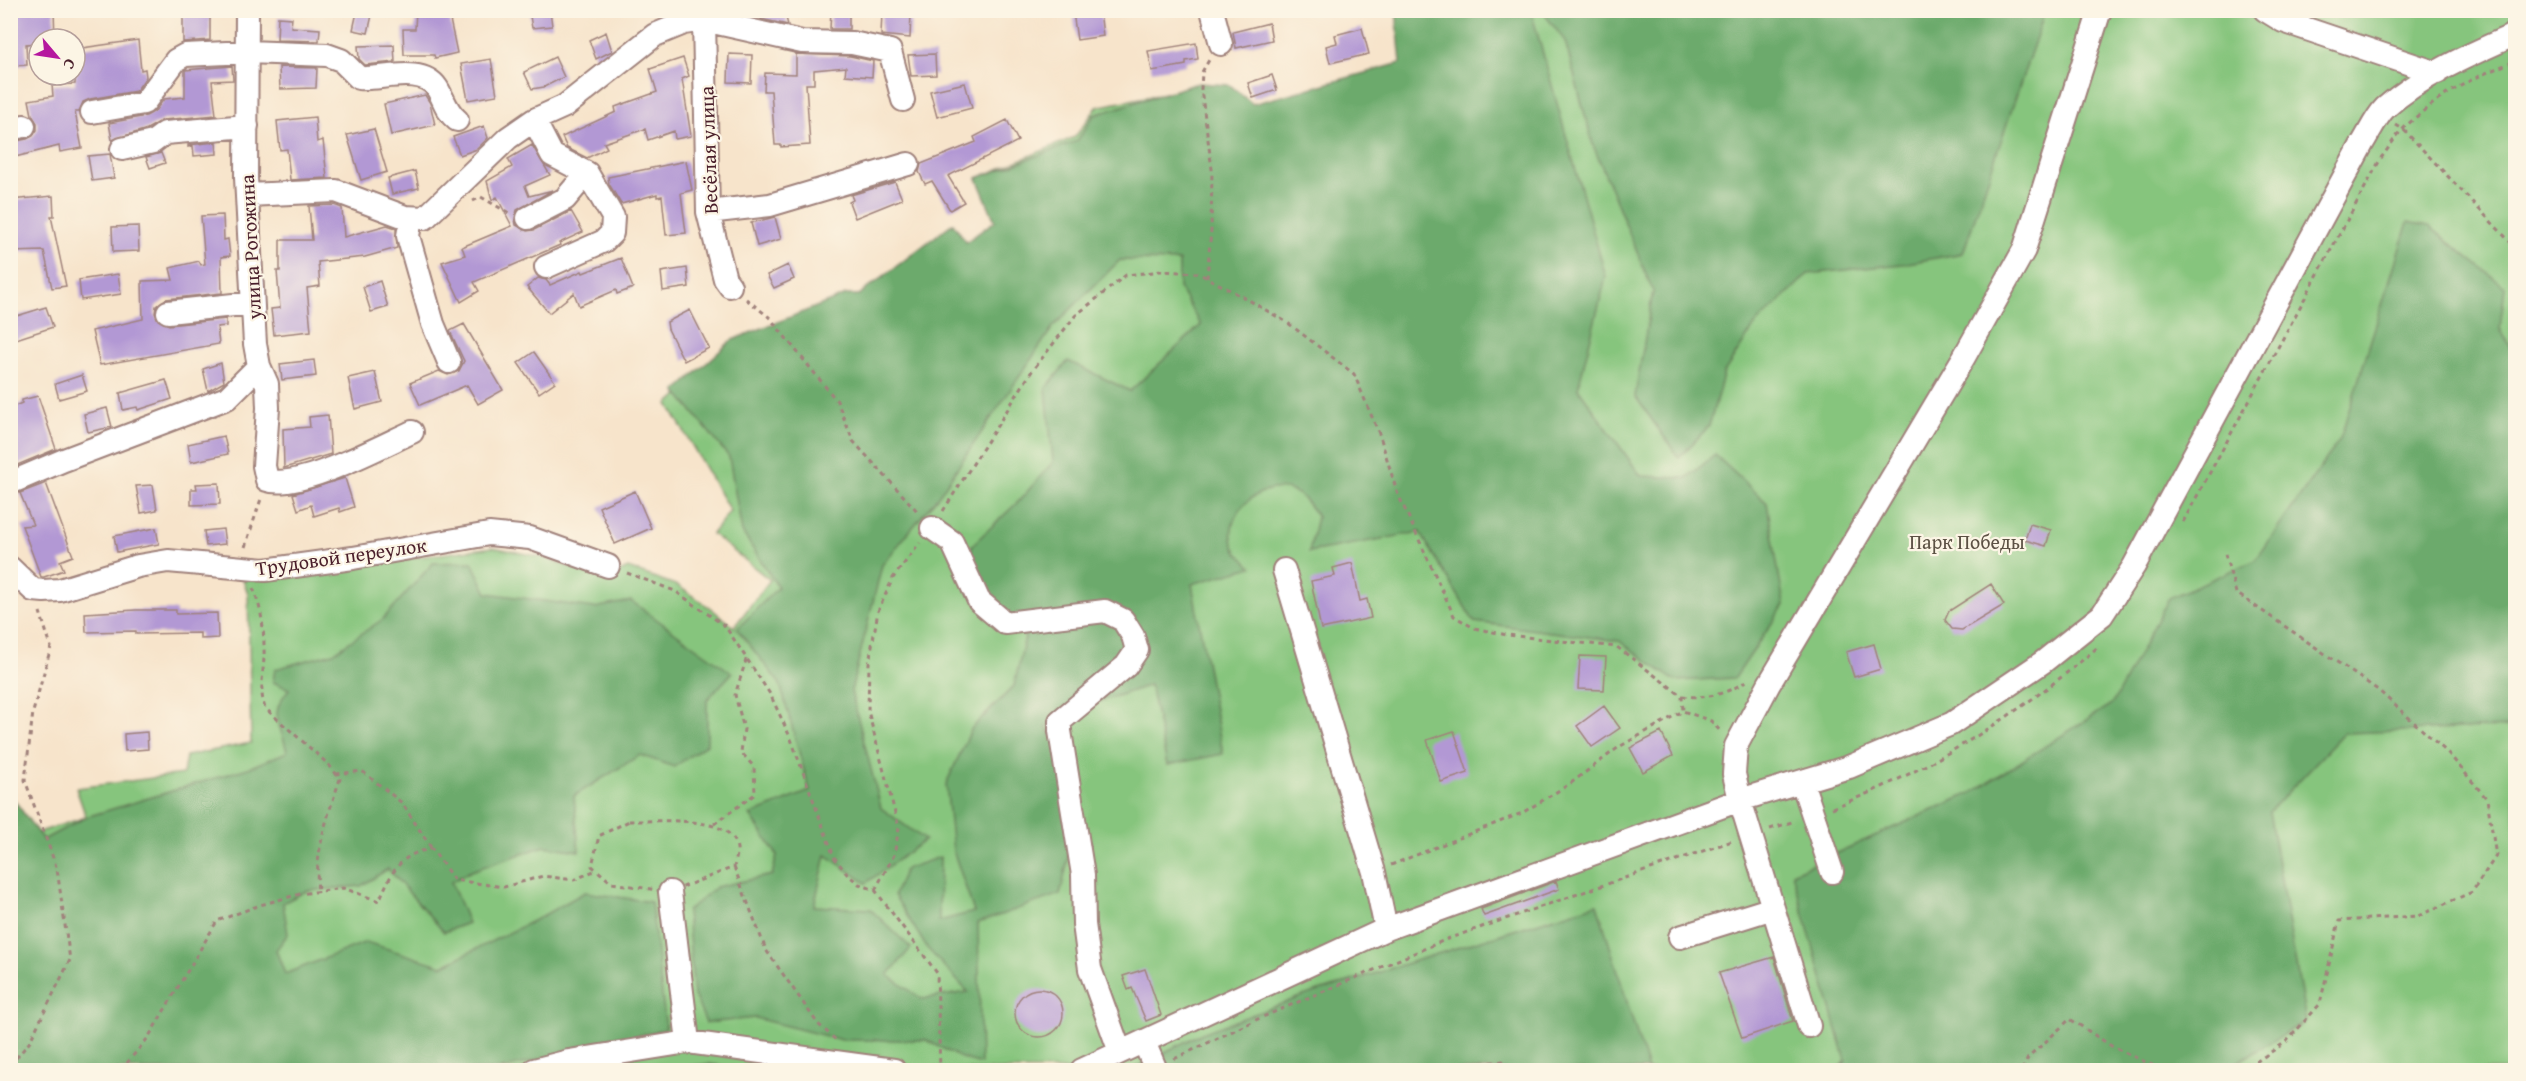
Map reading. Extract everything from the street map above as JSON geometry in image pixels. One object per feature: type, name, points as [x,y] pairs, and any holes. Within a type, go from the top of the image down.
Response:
[{"type":"street","name":"улица Рогожина","points":[[247,10],[247,195],[255,344],[259,366],[267,384],[268,408],[264,466],[267,480]]},
{"type":"street","points":[[1212,10],[1221,44]]},
{"type":"street","points":[[1809,1026],[1740,800],[1734,774],[1736,746],[1769,684],[1964,357],[2024,250],[2100,10]]},
{"type":"street","points":[[2265,10],[2283,21],[2437,73]]},
{"type":"street","points":[[247,195],[336,192],[411,218],[424,218],[508,138],[534,120],[565,106],[655,35],[705,15],[802,42],[852,43],[890,51],[903,100]]},
{"type":"street","name":"Весёлая улица","points":[[705,15],[708,212],[725,279],[730,286]]},
{"type":"street","points":[[1082,1071],[1386,929],[1740,800],[1849,767],[1951,723],[2043,662],[2102,615],[2134,566],[2362,144],[2383,110],[2410,89],[2437,73],[2516,34]]},
{"type":"street","points":[[92,112],[144,103],[177,60],[185,56],[247,52],[327,55],[341,60],[359,78],[416,76],[426,78],[436,86],[449,114],[457,120]]},
{"type":"street","points":[[534,120],[552,155],[587,173],[613,217],[612,234],[604,241],[546,267]]},
{"type":"street","points":[[122,149],[153,142],[165,133],[247,126]]},
{"type":"street","points":[[708,212],[771,206],[909,164]]},
{"type":"street","points":[[528,218],[565,199],[587,173]]},
{"type":"street","points":[[411,218],[408,236],[434,324],[450,363]]},
{"type":"street","points":[[168,312],[252,303]]},
{"type":"street","points":[[10,483],[227,398],[259,366]]},
{"type":"street","points":[[267,480],[283,483],[330,469],[412,432]]},
{"type":"street","points":[[932,528],[952,542],[979,601],[1005,623],[1105,611],[1123,620],[1133,636],[1137,650],[1126,666],[1060,721],[1059,731],[1083,875],[1084,924],[1090,969],[1120,1052]]},
{"type":"street","name":"Трудовой переулок","points":[[33,590],[60,590],[138,566],[168,561],[265,570],[353,558],[489,534],[530,538],[608,566]]},
{"type":"street","points":[[10,568],[22,582],[33,590]]},
{"type":"street","points":[[1284,570],[1374,872],[1386,929]]},
{"type":"street","points":[[1802,782],[1832,872]]},
{"type":"street","points":[[670,892],[688,1042]]},
{"type":"street","points":[[1680,937],[1773,908]]},
{"type":"street","points":[[534,1071],[569,1061],[688,1042],[894,1071]]},
{"type":"street","points":[[1144,1042],[1156,1069]]},
{"type":"path","points":[[1207,278],[1212,169],[1201,89],[1202,72],[1221,44]]},
{"type":"path","points":[[2182,524],[2381,158],[2403,129],[2443,97],[2495,68],[2516,61]]},
{"type":"path","points":[[2380,116],[2403,129],[2516,248]]},
{"type":"path","points":[[452,191],[472,201],[482,197],[506,212],[528,218]]},
{"type":"path","points":[[875,890],[894,855],[899,828],[868,711],[869,663],[878,611],[893,578],[932,528],[1032,371],[1075,316],[1126,275],[1161,271],[1198,273],[1288,323],[1354,374],[1380,436],[1397,492],[1454,616],[1474,628],[1507,635],[1617,647],[1682,696],[1702,698],[1721,694],[1753,676]]},
{"type":"path","points":[[730,286],[769,317],[837,401],[853,441],[932,528]]},
{"type":"path","points":[[2516,299],[2512,305],[2516,336]]},
{"type":"path","points":[[267,480],[244,549],[246,570],[259,601],[264,647],[261,697],[265,708],[340,779],[326,823],[316,869],[318,891]]},
{"type":"path","points":[[2225,555],[2236,593],[2378,690],[2449,754],[2487,798],[2496,856],[2472,892],[2418,916],[2339,921],[2320,1004],[2286,1042],[2244,1071]]},
{"type":"path","points":[[608,566],[675,591],[724,626],[747,657],[770,694],[791,739],[834,857],[847,874],[859,884],[875,890],[936,973],[940,1071]]},
{"type":"path","points":[[10,1065],[29,1043],[70,960],[57,869],[25,780],[33,711],[51,647],[33,590]]},
{"type":"path","points":[[1156,1069],[1260,1018],[1450,938],[1676,858],[1813,816],[1861,797],[1962,745],[2060,680],[2102,644]]},
{"type":"path","points":[[714,824],[755,794],[754,767],[741,752],[744,729],[735,695],[747,657]]},
{"type":"path","points":[[1682,696],[1683,711]]},
{"type":"path","points":[[1374,872],[1522,813],[1571,783],[1619,747],[1683,711],[1711,721],[1736,746]]},
{"type":"path","points":[[336,774],[362,771],[402,802],[454,880],[504,887],[543,876],[574,880],[596,870]]},
{"type":"path","points":[[734,867],[670,892],[612,883],[592,866],[599,836],[629,821],[714,824],[728,832],[737,848],[734,867],[766,950],[818,1024],[842,1045]]},
{"type":"path","points":[[121,1071],[148,1038],[217,921],[260,905],[318,891],[343,888],[379,901],[394,868],[416,851],[432,849]]},
{"type":"path","points":[[2022,1071],[2028,1059],[2070,1019],[2113,1047],[2163,1071]]},
{"type":"path","points":[[1446,1071],[1468,1065],[1503,1061],[1511,1071]]},
{"type":"path","points":[[1417,1071],[1422,1071]]},
{"type":"green space","points":[[1396,11],[1531,11],[1606,277],[1578,388],[1641,476],[1686,478],[1715,455],[1767,503],[1784,605],[1735,678],[1675,681],[1619,641],[1474,622],[1420,532],[1309,552],[1317,517],[1312,509],[1303,498],[1292,491],[1268,490],[1247,502],[1233,522],[1234,546],[1239,555],[1252,567],[1192,584],[1223,754],[1167,765],[1150,685],[1062,714],[1046,727],[1061,750],[1071,787],[1073,822],[1068,857],[1060,894],[978,923],[981,1064],[961,1058],[926,1040],[842,1040],[755,1018],[706,1023],[694,995],[687,911],[716,887],[772,875],[777,855],[750,815],[810,791],[780,684],[737,629],[778,587],[742,532],[729,457],[676,391],[732,340],[846,295],[859,295],[953,223],[966,242],[995,221],[977,178],[1077,141],[1094,115],[1198,83],[1230,85],[1253,104],[1401,63]],"holes":[[[1120,260],[1179,261],[1179,288],[1201,325],[1130,391],[1068,361],[1046,388],[1053,462],[1019,501],[972,545],[969,571],[993,605],[1025,637],[1014,686],[972,728],[946,784],[953,850],[974,912],[939,921],[940,857],[905,869],[894,895],[927,948],[968,992],[922,999],[888,975],[911,948],[870,909],[814,906],[826,855],[866,883],[925,840],[881,808],[851,691],[882,565],[939,495],[1053,327]]]},
{"type":"green space","name":"Парк Победы","points":[[1473,11],[2515,11],[2515,1070],[11,1070],[20,838],[86,817],[76,788],[183,774],[186,756],[251,743],[248,594],[243,580],[493,547],[542,557],[604,579],[628,568],[678,586],[734,627],[770,580],[712,534],[730,511],[668,404],[721,357],[846,295],[859,295],[953,223],[966,242],[995,221],[977,178],[1075,137],[1097,107],[1184,89],[1253,104],[1401,63]]},
{"type":"green space","points":[[1542,11],[2045,11],[1963,253],[1902,264],[1808,274],[1756,324],[1724,372],[1709,426],[1679,458],[1635,396],[1653,291],[1593,145],[1565,41]]},
{"type":"green space","points":[[2408,222],[2429,226],[2505,287],[2500,328],[2516,359],[2515,727],[2344,733],[2269,812],[2306,1021],[2225,1070],[1838,1070],[1846,1061],[1792,873],[1973,792],[2113,703],[2169,598],[2256,560],[2340,439]]},
{"type":"green space","points":[[472,562],[487,593],[594,608],[631,601],[732,673],[707,700],[707,744],[674,767],[640,755],[574,796],[579,851],[545,846],[471,871],[451,882],[468,923],[444,932],[388,869],[361,886],[306,891],[283,903],[288,934],[276,950],[285,974],[366,942],[442,966],[537,919],[585,892],[651,902],[666,1029],[497,1070],[11,1070],[10,794],[43,840],[86,817],[248,768],[287,752],[277,713],[282,698],[289,689],[273,682],[275,669],[333,653],[383,619],[433,563]]},
{"type":"green space","points":[[1597,904],[1648,1070],[1130,1070],[1202,1033],[1306,995]]},
{"type":"green space","points":[[708,1064],[753,1070],[658,1070]]},
{"type":"building","points":[[17,10],[54,10],[55,27],[27,27],[27,65],[13,66],[12,37],[16,36]]},
{"type":"building","points":[[183,10],[210,10],[210,40],[183,42]]},
{"type":"building","points":[[416,10],[448,10],[457,53],[435,58],[434,55],[404,55],[403,29],[415,29]]},
{"type":"building","points":[[529,10],[550,10],[552,26],[532,28]]},
{"type":"building","points":[[759,10],[784,10],[788,25],[761,19]]},
{"type":"building","points":[[831,10],[849,10],[849,29],[830,29]]},
{"type":"building","points":[[1100,10],[1103,36],[1077,40],[1073,12]]},
{"type":"building","points":[[357,12],[372,15],[368,33],[353,30]]},
{"type":"building","points":[[882,12],[911,13],[910,38],[881,35]]},
{"type":"building","points":[[278,17],[292,18],[291,27],[320,29],[319,41],[277,40]]},
{"type":"building","points":[[1269,23],[1272,40],[1236,48],[1233,32]]},
{"type":"building","points":[[1362,28],[1369,54],[1330,63],[1326,46],[1337,43],[1335,35]]},
{"type":"building","points":[[606,32],[612,51],[596,59],[589,40]]},
{"type":"building","points":[[138,40],[141,70],[145,69],[146,77],[136,91],[83,102],[79,112],[75,112],[82,148],[60,152],[59,146],[15,157],[12,142],[27,139],[37,130],[37,123],[32,115],[29,100],[53,96],[52,87],[87,87],[87,47]]},
{"type":"building","points":[[1196,43],[1198,59],[1186,61],[1186,65],[1152,71],[1148,51]]},
{"type":"building","points":[[394,45],[395,62],[365,65],[359,59],[358,46]]},
{"type":"building","points":[[729,54],[752,55],[751,83],[728,82]]},
{"type":"building","points":[[796,54],[850,56],[873,61],[872,77],[845,75],[846,67],[814,70],[814,84],[806,84],[810,145],[781,147],[781,145],[775,145],[771,91],[764,91],[765,73],[796,74]]},
{"type":"building","points":[[935,54],[936,75],[911,76],[908,55]]},
{"type":"building","points":[[555,57],[564,77],[544,87],[532,89],[524,72]]},
{"type":"building","points":[[683,58],[689,76],[682,79],[691,136],[675,139],[674,131],[648,140],[645,129],[604,143],[607,148],[587,158],[567,148],[562,137],[616,112],[615,107],[657,92],[650,69]]},
{"type":"building","points":[[491,59],[497,95],[468,100],[461,64]]},
{"type":"building","points":[[232,66],[233,80],[212,81],[216,115],[163,120],[147,129],[112,140],[109,123],[146,116],[155,111],[164,99],[185,97],[185,70]]},
{"type":"building","points":[[279,67],[317,68],[316,88],[280,89]]},
{"type":"building","points":[[1272,75],[1277,90],[1253,98],[1248,83]]},
{"type":"building","points":[[965,83],[972,108],[937,117],[930,91]]},
{"type":"building","points":[[425,95],[430,103],[435,125],[391,135],[384,104]]},
{"type":"building","points":[[315,117],[317,142],[323,140],[327,178],[290,180],[287,149],[280,150],[277,121]]},
{"type":"building","points":[[1007,120],[1018,141],[948,176],[964,202],[950,210],[932,181],[925,184],[919,172],[921,164],[976,142],[974,137]]},
{"type":"building","points":[[484,126],[488,138],[477,149],[460,155],[453,137]]},
{"type":"building","points":[[374,129],[387,172],[361,180],[347,135]]},
{"type":"building","points":[[216,142],[217,154],[194,156],[193,146],[188,147],[188,145]]},
{"type":"building","points":[[532,145],[550,175],[525,186],[529,196],[553,190],[517,210],[516,225],[527,231],[534,230],[571,211],[583,232],[559,243],[560,245],[474,282],[479,291],[461,302],[442,262],[465,255],[462,247],[512,226],[497,197],[492,200],[487,181],[512,167],[508,159]]},
{"type":"building","points":[[161,153],[165,163],[150,168],[146,157]]},
{"type":"building","points":[[110,154],[114,178],[92,181],[88,156]]},
{"type":"building","points":[[686,161],[692,190],[681,193],[686,233],[666,235],[662,196],[657,197],[657,194],[621,204],[609,184],[608,177]]},
{"type":"building","points":[[415,171],[419,188],[392,194],[388,178]]},
{"type":"building","points":[[895,182],[902,199],[855,218],[849,202],[853,200],[851,195]]},
{"type":"building","points":[[53,196],[54,216],[51,216],[66,286],[52,288],[44,251],[10,252],[10,200]]},
{"type":"building","points":[[334,205],[342,208],[344,237],[387,225],[396,228],[397,248],[365,257],[318,262],[320,286],[307,288],[311,331],[274,335],[271,309],[280,308],[277,271],[280,271],[280,240],[312,240],[309,206]]},
{"type":"building","points":[[223,215],[224,240],[228,239],[230,256],[221,257],[222,293],[166,299],[156,306],[155,313],[158,320],[169,325],[226,319],[226,326],[217,327],[219,344],[100,365],[92,331],[143,319],[142,281],[173,280],[170,268],[199,261],[201,265],[205,264],[201,216]]},
{"type":"building","points":[[775,217],[781,239],[757,246],[751,223]]},
{"type":"building","points":[[138,226],[139,251],[113,252],[112,227]]},
{"type":"building","points":[[621,258],[633,288],[617,294],[616,290],[579,306],[574,293],[549,313],[527,287],[538,278],[546,280],[550,285]]},
{"type":"building","points":[[788,265],[794,279],[774,288],[767,275]]},
{"type":"building","points":[[687,268],[689,287],[663,291],[661,272]]},
{"type":"building","points":[[118,274],[121,294],[81,300],[79,280]]},
{"type":"building","points":[[380,281],[388,307],[371,312],[363,287]]},
{"type":"building","points":[[46,307],[53,327],[10,341],[10,318]]},
{"type":"building","points":[[690,310],[709,348],[684,361],[668,329],[667,322]]},
{"type":"building","points":[[464,324],[503,390],[478,404],[467,385],[420,405],[410,383],[439,371],[448,375],[459,371],[464,361],[450,331]]},
{"type":"building","points":[[534,352],[555,382],[539,393],[518,363]]},
{"type":"building","points":[[314,360],[316,376],[282,380],[280,364]]},
{"type":"building","points":[[221,363],[224,382],[208,391],[203,369]]},
{"type":"building","points":[[375,372],[382,402],[355,409],[348,378]]},
{"type":"building","points":[[82,375],[87,391],[59,399],[55,384]]},
{"type":"building","points":[[166,380],[172,399],[138,410],[137,407],[123,410],[120,393]]},
{"type":"building","points":[[38,396],[56,449],[10,468],[10,408],[22,403],[22,400]]},
{"type":"building","points":[[107,408],[112,427],[88,432],[84,414]]},
{"type":"building","points":[[328,415],[331,454],[284,468],[283,429],[310,427],[309,417]]},
{"type":"building","points":[[224,436],[228,454],[191,462],[188,444]]},
{"type":"building","points":[[345,478],[354,507],[340,512],[339,508],[314,516],[311,505],[298,510],[293,494]]},
{"type":"building","points":[[46,483],[73,556],[60,561],[64,570],[41,577],[22,526],[33,525],[20,493]]},
{"type":"building","points":[[219,483],[220,504],[191,505],[191,489],[197,489],[196,484]]},
{"type":"building","points":[[153,485],[157,510],[141,513],[136,486]]},
{"type":"building","points":[[635,491],[651,528],[615,544],[599,507]]},
{"type":"building","points":[[2030,524],[2051,530],[2046,546],[2025,540]]},
{"type":"building","points":[[156,528],[159,544],[117,552],[114,536]]},
{"type":"building","points":[[223,529],[225,544],[206,546],[204,531]]},
{"type":"building","points":[[1352,563],[1360,601],[1367,599],[1371,618],[1321,629],[1311,581],[1335,576],[1333,568]]},
{"type":"building","points":[[1991,584],[2004,605],[1962,630],[1952,629],[1945,620],[1949,611]]},
{"type":"building","points":[[176,610],[176,614],[217,613],[218,638],[200,639],[200,633],[86,632],[85,613]]},
{"type":"building","points":[[1874,644],[1881,669],[1854,677],[1846,652]]},
{"type":"building","points":[[1580,656],[1606,657],[1604,690],[1578,689]]},
{"type":"building","points":[[1604,706],[1620,728],[1592,747],[1577,726]]},
{"type":"building","points":[[1454,731],[1468,773],[1441,782],[1427,740]]},
{"type":"building","points":[[147,732],[148,749],[125,751],[124,734]]},
{"type":"building","points":[[1661,732],[1673,756],[1643,772],[1630,748]]},
{"type":"building","points":[[1556,881],[1559,889],[1484,916],[1481,909]]},
{"type":"building","points":[[1774,957],[1793,1021],[1742,1038],[1719,973]]},
{"type":"building","points":[[1145,969],[1161,1015],[1146,1021],[1132,988],[1128,990],[1123,976]]},
{"type":"building","points":[[1039,989],[1056,996],[1063,1013],[1056,1030],[1039,1037],[1022,1030],[1015,1013],[1022,996]]}]
